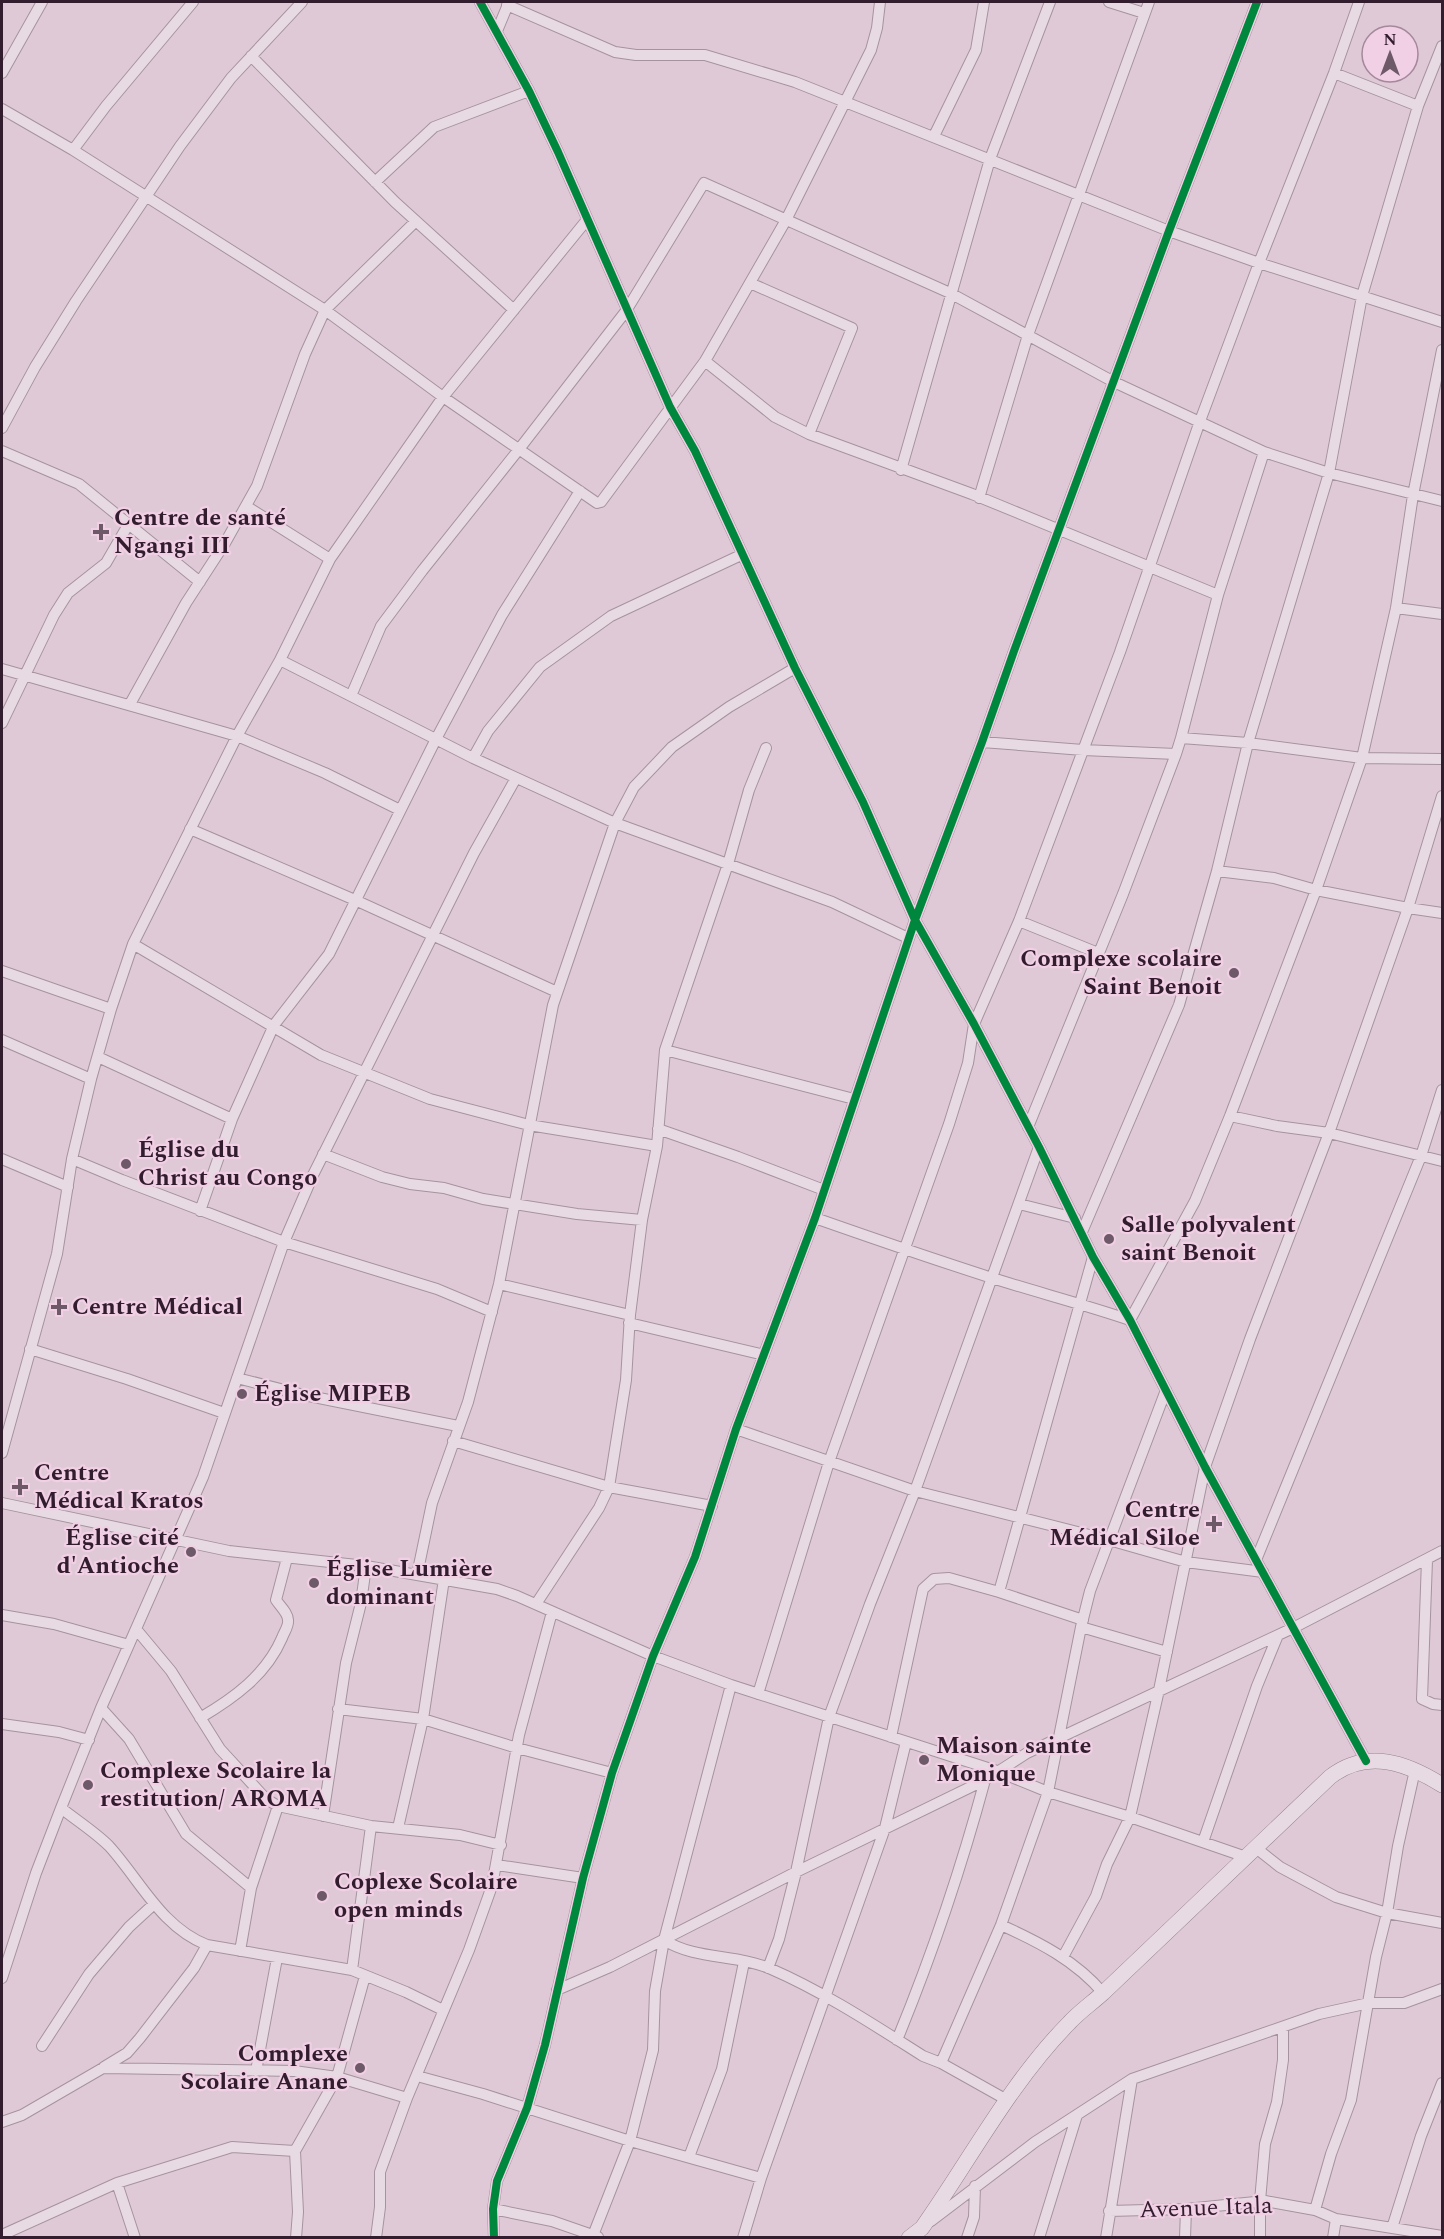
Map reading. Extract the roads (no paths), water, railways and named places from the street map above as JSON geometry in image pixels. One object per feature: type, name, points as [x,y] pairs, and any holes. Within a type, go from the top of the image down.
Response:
[{"type":"main road","points":[[909,2238],[920,2233],[1007,2100],[1047,2046],[1330,1777],[1341,1768],[1366,1761],[1388,1761],[1415,1770],[1443,1785]]},
{"type":"street","points":[[2,73],[42,2]]},
{"type":"street","points":[[74,150],[106,106],[193,2]]},
{"type":"street","points":[[2,428],[35,367],[70,310],[147,195],[231,78],[302,2]]},
{"type":"street","points":[[480,2],[529,91],[558,152],[586,221],[670,407],[695,451],[795,668],[863,802],[915,920],[974,1024],[1205,1467],[1366,1761]]},
{"type":"street","points":[[2,110],[74,150],[147,195],[325,310],[443,397],[520,448],[594,502],[601,501],[705,361],[750,283],[786,220],[875,39],[880,2]]},
{"type":"street","points":[[934,136],[976,50],[984,2]]},
{"type":"street","points":[[901,470],[990,159],[1050,2]]},
{"type":"street","points":[[1109,2],[1144,13]]},
{"type":"street","points":[[979,498],[1028,336],[1149,2]]},
{"type":"street","points":[[494,2238],[493,2209],[497,2181],[527,2108],[545,2045],[584,1878],[612,1773],[653,1656],[695,1557],[736,1429],[815,1218],[908,938],[1169,231],[1257,2]]},
{"type":"street","points":[[758,1694],[829,1462],[968,1063],[974,1024],[1019,921],[1120,652],[1200,421],[1334,73],[1359,2]]},
{"type":"street","points":[[497,32],[508,3],[615,52],[636,55],[705,55],[795,82],[1169,231],[1259,263],[1443,322]]},
{"type":"street","points":[[1082,1232],[1179,1005],[1217,871],[1248,743],[1329,473],[1362,296],[1418,106],[1443,46]]},
{"type":"street","points":[[251,56],[375,182],[514,310]]},
{"type":"street","points":[[1334,73],[1418,106]]},
{"type":"street","points":[[375,182],[434,127],[529,91]]},
{"type":"street","points":[[351,696],[381,626],[626,311],[704,183],[950,293],[1114,382],[1264,452],[1329,473],[1443,501]]},
{"type":"street","points":[[130,704],[260,479],[305,354],[325,310],[416,221]]},
{"type":"street","points":[[2,1453],[57,1254],[72,1159],[91,1080],[111,1009],[133,944],[237,736],[280,660],[330,559],[443,397],[586,221]]},
{"type":"street","points":[[750,283],[852,328],[808,434]]},
{"type":"street","points":[[1130,1320],[1194,1201],[1230,1116],[1316,890],[1362,758],[1396,608],[1413,495],[1443,350]]},
{"type":"street","points":[[705,361],[775,417],[808,434],[979,498],[1218,595]]},
{"type":"street","points":[[2,451],[79,484],[200,582]]},
{"type":"street","points":[[1028,1127],[1123,894],[1176,754],[1218,595],[1264,452]]},
{"type":"street","points":[[200,1211],[232,1119],[274,1025],[329,954],[436,739],[502,615],[580,491]]},
{"type":"street","points":[[246,506],[330,559]]},
{"type":"street","points":[[2,723],[54,615],[68,593],[106,563],[128,525]]},
{"type":"street","points":[[473,758],[488,731],[540,667],[611,616],[741,555]]},
{"type":"street","points":[[1396,608],[1443,614]]},
{"type":"street","points":[[280,660],[473,758],[615,823],[827,900],[908,938]]},
{"type":"street","points":[[417,1575],[432,1503],[468,1402],[499,1284],[513,1204],[557,992],[615,823],[634,787],[672,747],[729,707],[795,668]]},
{"type":"street","points":[[2,669],[237,736],[325,773],[400,810]]},
{"type":"street","points":[[1181,738],[1248,743],[1362,758],[1443,759]]},
{"type":"street","points":[[982,742],[1176,754]]},
{"type":"street","points":[[536,1604],[599,1508],[609,1487],[626,1380],[629,1319],[642,1220],[657,1146],[665,1050],[728,864],[749,790],[766,748]]},
{"type":"street","points":[[2,1978],[36,1873],[101,1708],[203,1477],[284,1242],[323,1154],[474,853],[516,778]]},
{"type":"street","points":[[1063,1957],[1096,1896],[1107,1864],[1130,1817],[1205,1467],[1250,1339],[1329,1133],[1408,908],[1443,796]]},
{"type":"street","points":[[190,829],[355,900],[557,992]]},
{"type":"street","points":[[1217,871],[1274,878],[1316,890],[1443,913]]},
{"type":"street","points":[[1019,921],[1098,953]]},
{"type":"street","points":[[133,944],[274,1025],[316,1052],[430,1099],[529,1125],[657,1146]]},
{"type":"street","points":[[2,971],[111,1009]]},
{"type":"street","points":[[2,1040],[91,1080]]},
{"type":"street","points":[[665,1050],[854,1099]]},
{"type":"street","points":[[98,1057],[232,1119]]},
{"type":"street","points":[[1256,1560],[1421,1156],[1443,1089]]},
{"type":"street","points":[[1230,1116],[1277,1126],[1329,1133],[1443,1161]]},
{"type":"street","points":[[658,1129],[824,1190]]},
{"type":"street","points":[[768,1968],[779,1939],[796,1872],[829,1717],[870,1604],[915,1491],[1039,1147]]},
{"type":"street","points":[[323,1154],[382,1177],[410,1184],[444,1188],[492,1201],[577,1214],[642,1220]]},
{"type":"street","points":[[2,1159],[68,1186]]},
{"type":"street","points":[[72,1159],[284,1242],[437,1289],[492,1312]]},
{"type":"street","points":[[1019,1204],[1075,1218]]},
{"type":"street","points":[[815,1218],[904,1250],[1130,1320]]},
{"type":"street","points":[[999,1592],[1094,1257]]},
{"type":"street","points":[[499,1284],[764,1355]]},
{"type":"street","points":[[30,1349],[127,1379],[224,1413]]},
{"type":"street","points":[[237,1378],[304,1395],[458,1426]]},
{"type":"street","points":[[941,2063],[1001,1925],[1048,1792],[1090,1590],[1166,1390]]},
{"type":"street","points":[[736,1429],[915,1491],[1186,1562],[1263,1572]]},
{"type":"street","points":[[453,1441],[609,1487],[712,1506]]},
{"type":"street","points":[[2,1503],[229,1551],[366,1566],[497,1589],[653,1656],[731,1685],[997,1771],[1048,1792],[1203,1842],[1251,1853],[1336,1897],[1387,1913],[1443,1923]]},
{"type":"street","points":[[557,1990],[664,1940],[796,1872],[985,1780],[1027,1753],[1293,1628],[1443,1551]]},
{"type":"street","points":[[200,1719],[233,1699],[254,1679],[271,1659],[279,1645],[288,1619],[276,1597],[287,1558]]},
{"type":"street","points":[[1427,1560],[1422,1699],[1443,1705]]},
{"type":"street","points":[[323,1816],[338,1709],[346,1663],[361,1603],[366,1566]]},
{"type":"street","points":[[891,1737],[923,1589],[934,1580],[950,1578],[999,1592],[1082,1624],[1167,1652]]},
{"type":"street","points":[[398,1828],[423,1719],[444,1580]]},
{"type":"street","points":[[376,2238],[380,2207],[380,2172],[442,2010],[469,1950],[492,1886],[517,1748],[552,1612]]},
{"type":"street","points":[[2,1615],[54,1624],[129,1645]]},
{"type":"street","points":[[136,1629],[171,1671],[220,1749],[266,1799],[278,1806],[371,1826],[460,1835],[501,1845]]},
{"type":"street","points":[[1203,1842],[1257,1686],[1278,1635]]},
{"type":"street","points":[[493,2209],[552,2221],[594,2237],[630,2141],[653,2050],[655,1991],[664,1940],[731,1685]]},
{"type":"street","points":[[101,1708],[129,1739],[186,1834],[251,1888]]},
{"type":"street","points":[[338,1709],[423,1719],[517,1748],[612,1773]]},
{"type":"street","points":[[2,1724],[59,1732],[89,1740]]},
{"type":"street","points":[[743,2238],[761,2178],[885,1828],[906,1742]]},
{"type":"street","points":[[1315,2210],[1331,2154],[1351,2100],[1376,1957],[1415,1770]]},
{"type":"street","points":[[897,2040],[932,1952],[969,1839],[985,1780]]},
{"type":"street","points":[[240,1951],[251,1888],[278,1806]]},
{"type":"street","points":[[61,1808],[108,1845],[154,1904],[180,1931],[207,1945],[352,1970],[406,1992],[442,2010]]},
{"type":"street","points":[[352,1970],[371,1826]]},
{"type":"street","points":[[497,1865],[584,1878]]},
{"type":"street","points":[[42,2046],[100,1960],[129,1927],[154,1904]]},
{"type":"street","points":[[1001,1925],[1063,1957],[1092,1980],[1103,1993]]},
{"type":"street","points":[[664,1940],[672,1945],[768,1968],[825,1996],[923,2056],[941,2063],[1007,2100]]},
{"type":"street","points":[[2,2122],[22,2115],[127,2053],[194,1968],[207,1945]]},
{"type":"street","points":[[256,2071],[277,1958]]},
{"type":"street","points":[[689,2157],[722,2068],[744,1962]]},
{"type":"street","points":[[296,2238],[298,2212],[295,2151],[336,2077],[365,1976]]},
{"type":"street","points":[[920,2233],[975,2186],[1035,2142],[1132,2079],[1319,2014],[1369,2003],[1404,2003],[1443,1989]]},
{"type":"street","points":[[1260,2238],[1260,2201],[1265,2144],[1277,2102],[1283,2060],[1283,2027]]},
{"type":"street","points":[[103,2068],[294,2072],[336,2077],[407,2098]]},
{"type":"street","points":[[417,2076],[761,2178]]},
{"type":"street","points":[[1106,2238],[1132,2079]]},
{"type":"street","points":[[1392,2228],[1421,2136],[1443,2083]]},
{"type":"street","points":[[1040,2238],[1077,2115]]},
{"type":"street","points":[[2,2235],[117,2183],[232,2146],[295,2151]]},
{"type":"street","points":[[117,2183],[135,2238]]},
{"type":"street","points":[[967,2238],[974,2217],[975,2186]]},
{"type":"street","name":"Avenue Itala","points":[[1109,2211],[1186,2210],[1260,2201],[1315,2210],[1336,2219],[1435,2236]]},
{"type":"street","points":[[1185,2238],[1186,2210]]},
{"type":"street","points":[[1333,2238],[1336,2219]]},
{"type":"place","name":"Centre de santé Ngangi III","points":[[101,532]]},
{"type":"place","name":"Complexe scolaire Saint Benoit","points":[[1234,973]]},
{"type":"place","name":"Église du Christ au Congo","points":[[126,1164]]},
{"type":"place","name":"Salle polyvalent saint Benoit","points":[[1109,1239]]},
{"type":"place","name":"Centre Médical","points":[[59,1307]]},
{"type":"place","name":"Église MIPEB","points":[[242,1394]]},
{"type":"place","name":"Centre Médical Kratos","points":[[20,1487]]},
{"type":"place","name":"Centre Médical Siloe","points":[[1214,1524]]},
{"type":"place","name":"Église cité d'Antioche","points":[[191,1552]]},
{"type":"place","name":"Église Lumière dominant","points":[[314,1583]]},
{"type":"place","name":"Maison sainte Monique","points":[[924,1760]]},
{"type":"place","name":"Complexe Scolaire la restitution/ AROMA","points":[[88,1785]]},
{"type":"place","name":"Coplexe Scolaire open minds","points":[[322,1896]]},
{"type":"place","name":"Complexe Scolaire Anane","points":[[360,2068]]}]
